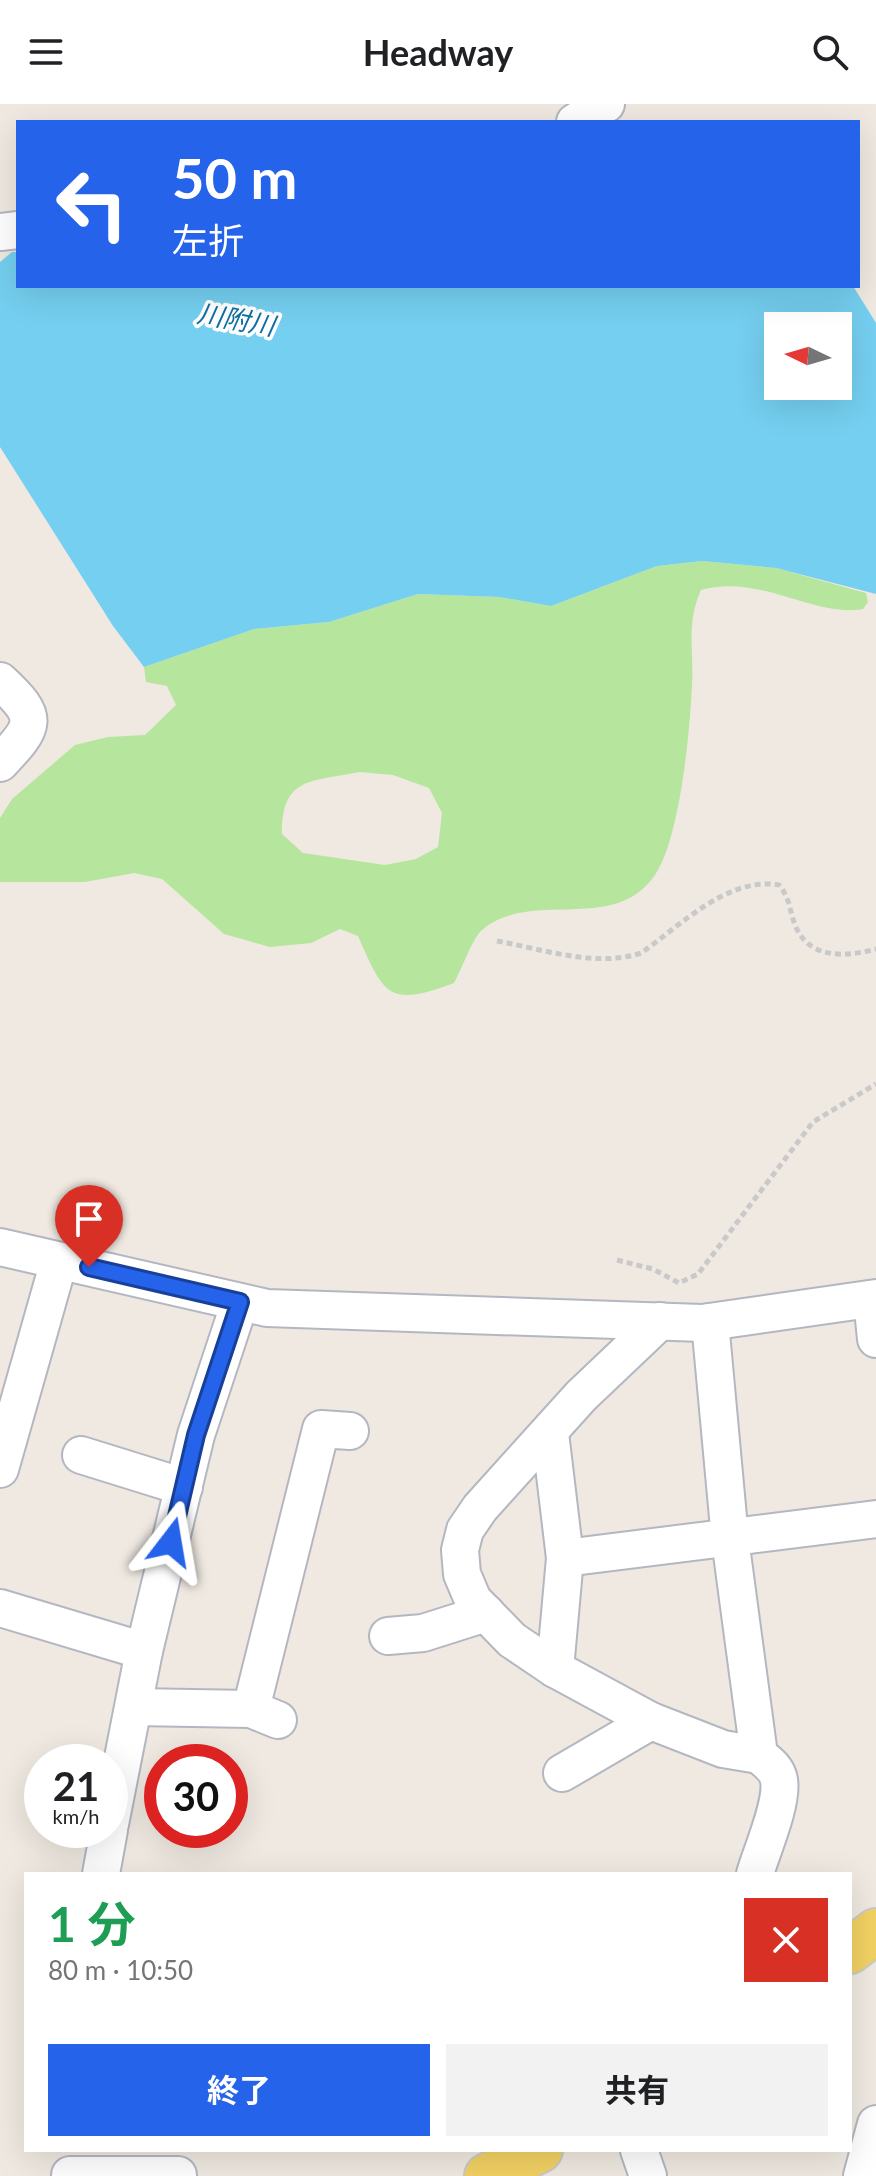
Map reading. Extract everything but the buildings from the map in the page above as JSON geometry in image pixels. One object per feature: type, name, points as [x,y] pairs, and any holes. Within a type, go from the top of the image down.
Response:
[{"type":"main road","points":[[852,1949],[876,1931]]},
{"type":"main road","points":[[487,2176],[536,2152]]},
{"type":"street","points":[[578,120],[606,104]]},
{"type":"street","points":[[0,681],[27,706],[29,721],[24,738],[0,763]]},
{"type":"street","points":[[0,1247],[267,1308],[710,1322],[874,1298],[876,1339]]},
{"type":"street","points":[[0,1469],[59,1261]]},
{"type":"street","points":[[126,1744],[144,1651],[196,1435],[240,1302]]},
{"type":"street","points":[[660,1321],[581,1396],[480,1508],[465,1530],[460,1550],[462,1574],[473,1600],[512,1640],[555,1669],[651,1721],[723,1749],[759,1755],[773,1766],[779,1780],[777,1800],[756,1872]]},
{"type":"street","points":[[710,1322],[730,1539],[759,1755]]},
{"type":"street","points":[[134,1707],[264,1714],[321,1429],[350,1431]]},
{"type":"street","points":[[550,1433],[565,1558],[555,1669]]},
{"type":"street","points":[[81,1455],[184,1487]]},
{"type":"street","points":[[565,1558],[876,1519]]},
{"type":"street","points":[[0,1608],[144,1651]]},
{"type":"street","points":[[388,1636],[423,1633],[486,1613]]},
{"type":"street","points":[[562,1773],[651,1721]]},
{"type":"street","points":[[101,1872],[105,1848]]},
{"type":"street","points":[[862,2176],[876,2124]]},
{"type":"street","points":[[70,2152],[70,2176],[178,2175]]},
{"type":"street","points":[[640,2152],[648,2176]]},
{"type":"path","points":[[497,941],[606,960],[626,959],[641,953],[723,895],[764,882],[779,885],[790,898],[802,937],[816,950],[835,956],[852,956],[876,949]]},
{"type":"path","points":[[617,1260],[653,1269],[679,1283],[698,1274],[813,1122],[876,1084]]},
{"type":"green space","points":[[702,561],[776,568],[866,593],[868,602],[863,609],[845,610],[744,587],[722,586],[701,590],[692,625],[691,705],[682,783],[671,836],[655,875],[638,893],[618,903],[595,908],[524,912],[502,918],[478,934],[454,983],[415,994],[401,995],[391,991],[375,972],[358,936],[340,929],[311,943],[270,947],[224,934],[162,879],[134,873],[85,882],[0,882],[0,818],[12,799],[75,745],[108,737],[145,735],[176,705],[167,686],[146,682],[144,667],[254,629],[329,622],[418,594],[499,597],[551,606],[657,566]],"holes":[[[359,772],[393,775],[429,788],[442,813],[438,847],[416,859],[385,865],[303,853],[282,834],[287,801],[302,785]]]},
{"type":"water","name":"川附川","points":[[12,252],[16,252],[16,288],[854,288],[876,323],[876,594],[776,568],[702,561],[657,566],[551,606],[499,597],[418,594],[329,622],[254,629],[144,667],[113,626],[0,447],[0,262]]},
{"type":"route","points":[[89,1267],[240,1302],[196,1435],[171,1542]]}]
